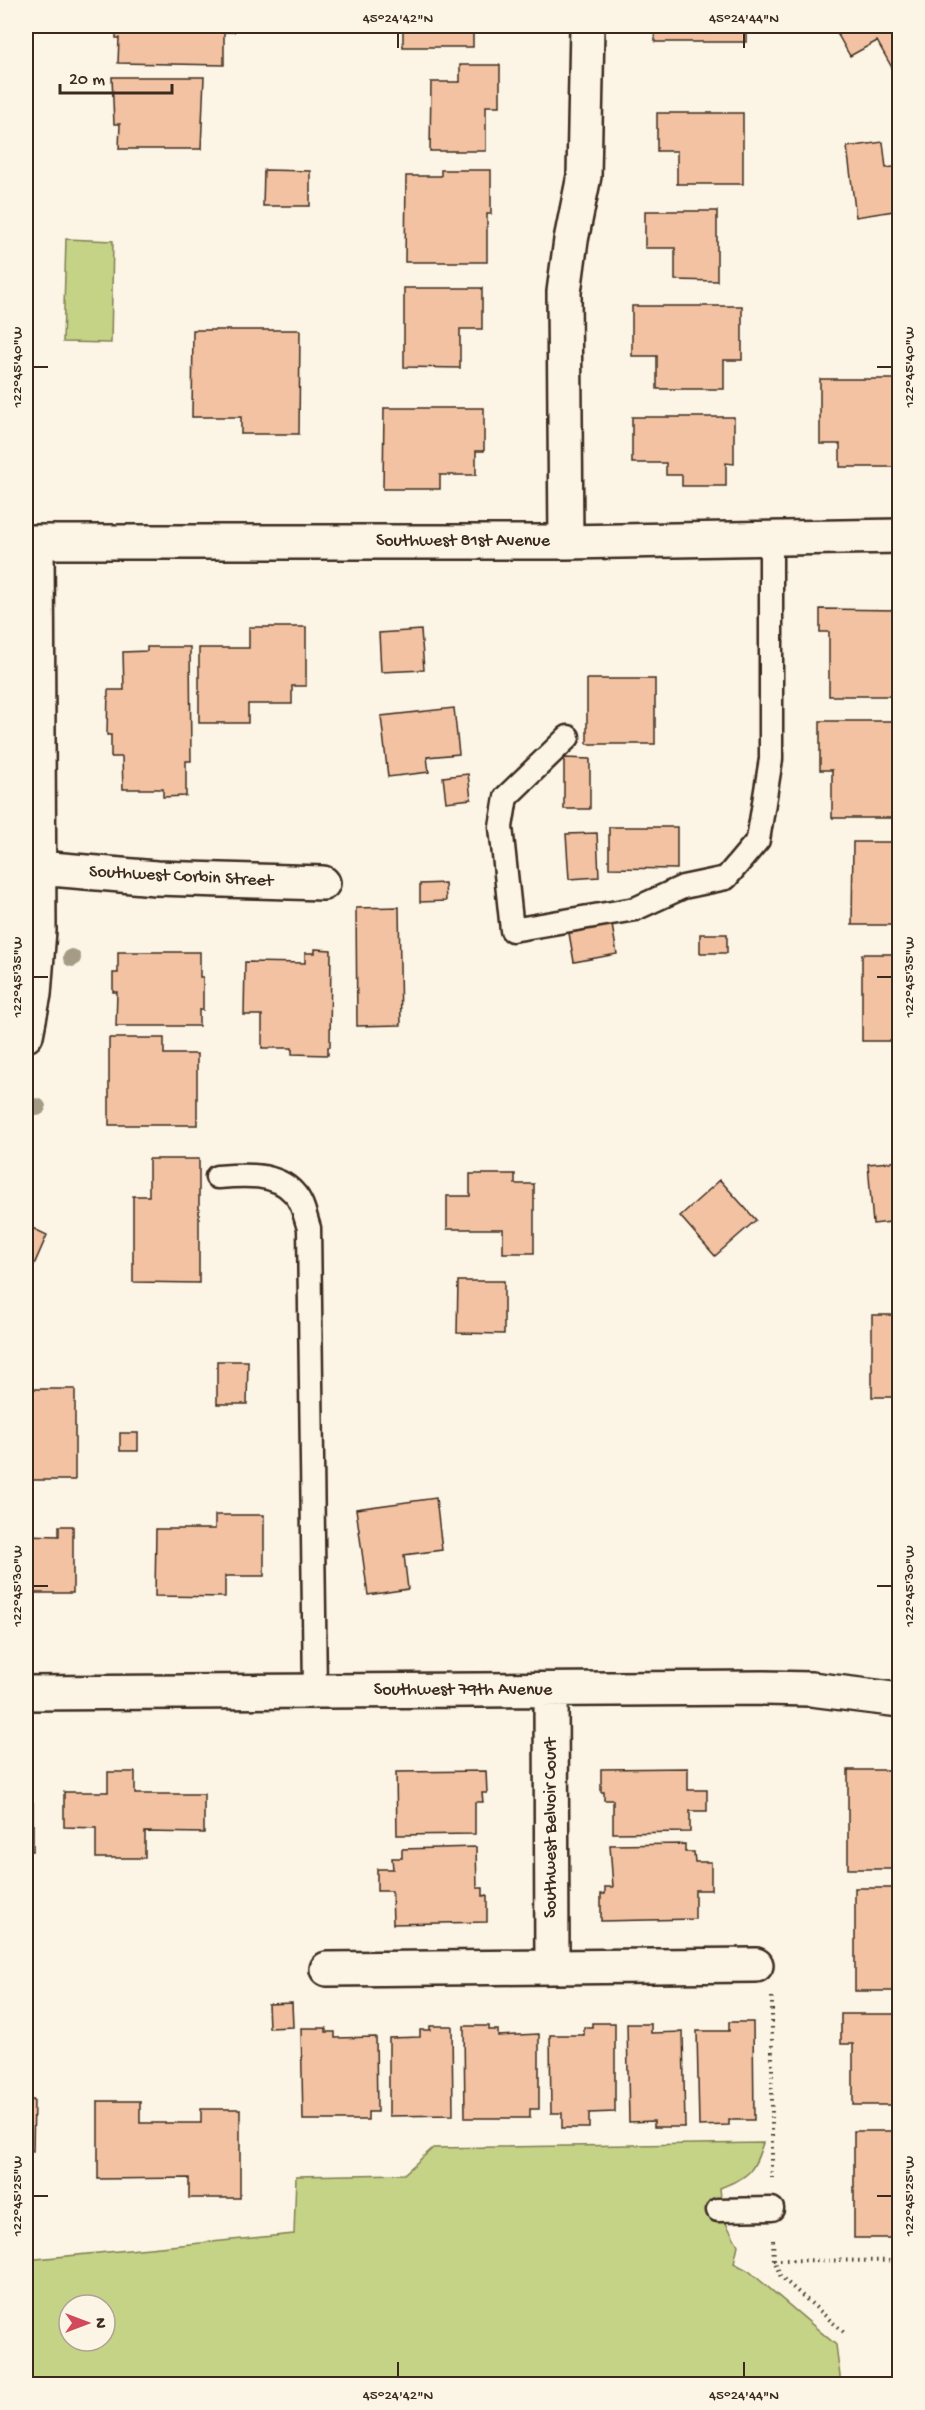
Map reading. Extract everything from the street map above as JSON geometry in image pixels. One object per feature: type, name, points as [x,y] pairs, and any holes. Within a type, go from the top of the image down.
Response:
[{"type":"street","points":[[566,542],[564,292],[571,240],[584,176],[587,26]]},
{"type":"street","name":"Southwest 81st Avenue","points":[[31,542],[566,542],[900,536]]},
{"type":"street","points":[[26,1035],[36,965],[39,868],[31,542]]},
{"type":"street","name":"Southwest Corbin Street","points":[[39,868],[156,878],[323,883]]},
{"type":"street","name":"Southwest Belvoir Court","points":[[551,1689],[552,1967]]},
{"type":"street","name":"Southwest 79th Avenue","points":[[26,1693],[811,1689],[900,1700]]},
{"type":"street","points":[[327,1969],[756,1965]]},
{"type":"lane","points":[[568,737],[506,797],[501,827],[512,930],[635,909],[683,887],[726,878],[758,840],[771,759],[771,538]]},
{"type":"lane","points":[[217,1177],[249,1175],[282,1184],[295,1193],[303,1208],[309,1228],[315,1691]]},
{"type":"lane","points":[[718,2210],[772,2209]]},
{"type":"path","points":[[756,1965],[772,1965],[774,2260],[781,2277],[846,2334]]},
{"type":"path","points":[[774,2260],[900,2261]]},
{"type":"green space","points":[[66,239],[113,241],[111,343],[63,342]]},
{"type":"green space","points":[[763,2143],[749,2172],[720,2188],[723,2218],[738,2245],[734,2263],[749,2271],[836,2345],[841,2384],[26,2384],[26,2260],[294,2234],[296,2176],[404,2174],[433,2148]]},
{"type":"building","points":[[116,26],[234,26],[234,32],[224,32],[224,65],[118,63],[119,38],[116,38]]},
{"type":"building","points":[[403,26],[473,26],[473,47],[403,47]]},
{"type":"building","points":[[655,26],[746,26],[746,42],[655,42]]},
{"type":"building","points":[[833,26],[900,26],[900,70],[895,73],[877,41],[850,56]]},
{"type":"building","points":[[460,65],[500,65],[500,106],[486,106],[486,151],[430,151],[431,82],[460,82]]},
{"type":"building","points":[[112,77],[204,77],[201,149],[119,149],[120,124],[114,124]]},
{"type":"building","points":[[657,113],[743,113],[743,184],[677,184],[677,151],[657,151]]},
{"type":"building","points":[[883,142],[886,168],[900,166],[900,210],[856,217],[847,147]]},
{"type":"building","points":[[264,170],[310,171],[310,206],[263,206]]},
{"type":"building","points":[[441,170],[491,170],[491,214],[487,214],[487,262],[405,262],[406,176],[441,176]]},
{"type":"building","points":[[645,211],[717,211],[717,281],[675,280],[675,248],[645,248]]},
{"type":"building","points":[[404,288],[482,288],[482,329],[460,329],[460,368],[404,367]]},
{"type":"building","points":[[632,306],[742,306],[742,360],[724,360],[724,389],[657,389],[657,356],[632,356]]},
{"type":"building","points":[[193,330],[300,330],[299,434],[241,434],[241,417],[192,417]]},
{"type":"building","points":[[820,379],[900,379],[900,467],[840,467],[840,444],[820,444]]},
{"type":"building","points":[[384,408],[484,408],[484,451],[476,451],[476,475],[440,475],[440,489],[383,489]]},
{"type":"building","points":[[632,417],[734,417],[734,464],[726,463],[726,486],[682,486],[682,475],[666,475],[666,463],[632,463]]},
{"type":"building","points":[[820,609],[900,610],[900,696],[829,696],[829,632],[820,632]]},
{"type":"building","points":[[249,627],[306,627],[306,686],[292,686],[292,704],[248,704],[248,723],[199,723],[199,648],[249,648]]},
{"type":"building","points":[[421,630],[424,670],[381,672],[379,633]]},
{"type":"building","points":[[147,647],[190,647],[191,761],[186,761],[186,796],[163,797],[163,789],[123,789],[122,757],[111,757],[111,735],[107,735],[108,690],[124,690],[123,652],[147,651]]},
{"type":"building","points":[[587,679],[655,679],[655,744],[587,744]]},
{"type":"building","points":[[454,708],[459,754],[427,757],[429,772],[388,777],[381,716]]},
{"type":"building","points":[[820,721],[900,721],[900,818],[832,818],[832,770],[820,770]]},
{"type":"building","points":[[564,758],[590,759],[590,809],[564,809]]},
{"type":"building","points":[[468,774],[471,799],[446,802],[443,777]]},
{"type":"building","points":[[609,827],[677,827],[677,869],[609,868]]},
{"type":"building","points":[[597,833],[599,877],[569,879],[566,834]]},
{"type":"building","points":[[853,842],[900,842],[900,925],[852,925]]},
{"type":"building","points":[[445,883],[446,901],[420,902],[420,884]]},
{"type":"building","points":[[399,907],[401,1025],[357,1026],[356,908]]},
{"type":"building","points":[[612,925],[617,954],[574,962],[569,933]]},
{"type":"building","points":[[700,934],[727,934],[727,953],[700,953]]},
{"type":"building","points":[[315,949],[331,950],[328,1055],[292,1054],[292,1048],[262,1048],[262,1015],[244,1015],[245,962],[305,963],[305,953],[315,953]]},
{"type":"building","points":[[118,952],[200,952],[203,1010],[199,1010],[199,1026],[116,1026],[117,992],[113,992],[113,973],[118,973]]},
{"type":"building","points":[[862,954],[900,954],[900,1041],[862,1041]]},
{"type":"building","points":[[109,1038],[164,1038],[164,1054],[197,1054],[197,1125],[109,1125]]},
{"type":"building","points":[[149,1159],[199,1159],[199,1283],[133,1282],[133,1196],[149,1196]]},
{"type":"building","points":[[900,1161],[900,1221],[873,1224],[868,1164]]},
{"type":"building","points":[[470,1174],[515,1174],[515,1184],[534,1184],[534,1253],[503,1253],[503,1229],[447,1229],[447,1196],[470,1196]]},
{"type":"building","points":[[720,1180],[756,1220],[715,1256],[680,1216]]},
{"type":"building","points":[[26,1225],[47,1235],[26,1283]]},
{"type":"building","points":[[458,1281],[504,1281],[504,1334],[457,1333]]},
{"type":"building","points":[[872,1315],[900,1315],[900,1397],[872,1397]]},
{"type":"building","points":[[217,1361],[248,1361],[247,1404],[217,1404]]},
{"type":"building","points":[[26,1389],[75,1389],[75,1480],[26,1480]]},
{"type":"building","points":[[120,1433],[138,1433],[138,1451],[120,1451]]},
{"type":"building","points":[[436,1498],[442,1550],[404,1555],[408,1589],[368,1595],[356,1509]]},
{"type":"building","points":[[215,1515],[264,1515],[264,1576],[225,1576],[225,1597],[155,1596],[156,1529],[215,1529]]},
{"type":"building","points":[[59,1526],[73,1526],[73,1593],[26,1593],[26,1535],[59,1536]]},
{"type":"building","points":[[688,1768],[688,1790],[707,1790],[707,1811],[690,1811],[690,1832],[613,1833],[613,1800],[604,1800],[604,1792],[601,1792],[601,1769]]},
{"type":"building","points":[[848,1770],[900,1770],[900,1869],[848,1869]]},
{"type":"building","points":[[486,1771],[487,1793],[482,1793],[483,1802],[475,1802],[475,1834],[397,1835],[396,1772]]},
{"type":"building","points":[[108,1772],[135,1772],[135,1794],[204,1794],[204,1833],[145,1832],[145,1858],[96,1858],[96,1828],[64,1827],[64,1792],[108,1792]]},
{"type":"building","points":[[26,1803],[33,1803],[33,1851],[26,1851]]},
{"type":"building","points":[[685,1844],[685,1852],[694,1852],[695,1862],[711,1862],[711,1890],[695,1890],[695,1919],[601,1921],[601,1894],[605,1894],[605,1887],[613,1887],[610,1845]]},
{"type":"building","points":[[476,1847],[477,1888],[483,1888],[483,1896],[487,1895],[487,1922],[393,1924],[392,1891],[377,1891],[377,1869],[393,1869],[392,1858],[402,1858],[402,1849]]},
{"type":"building","points":[[855,1888],[900,1888],[900,1991],[855,1991]]},
{"type":"building","points":[[292,2003],[293,2027],[269,2028],[268,2004]]},
{"type":"building","points":[[841,2014],[900,2014],[900,2105],[853,2105],[853,2044],[841,2044]]},
{"type":"building","points":[[729,2022],[753,2022],[754,2120],[729,2120],[729,2125],[699,2126],[697,2031],[729,2031]]},
{"type":"building","points":[[592,2023],[615,2023],[615,2112],[589,2113],[589,2128],[562,2128],[562,2113],[551,2113],[550,2035],[584,2035],[584,2027],[592,2027]]},
{"type":"building","points":[[627,2024],[651,2024],[651,2033],[683,2032],[685,2127],[654,2127],[654,2121],[629,2122]]},
{"type":"building","points":[[430,2026],[452,2026],[453,2115],[389,2116],[389,2038],[420,2037],[420,2030],[430,2030]]},
{"type":"building","points":[[464,2026],[489,2026],[489,2030],[498,2030],[498,2036],[539,2034],[539,2109],[530,2109],[530,2118],[465,2118]]},
{"type":"building","points":[[301,2028],[326,2028],[326,2032],[335,2032],[335,2038],[376,2037],[377,2112],[368,2112],[368,2120],[303,2120]]},
{"type":"building","points":[[26,2100],[34,2100],[33,2151],[26,2151]]},
{"type":"building","points":[[98,2101],[140,2101],[140,2123],[201,2123],[201,2109],[240,2109],[240,2198],[189,2198],[189,2178],[98,2179]]},
{"type":"building","points":[[854,2131],[900,2131],[900,2238],[854,2238]]},
{"type":"building","points":[[893,2276],[900,2276],[900,2341],[895,2341]]}]
